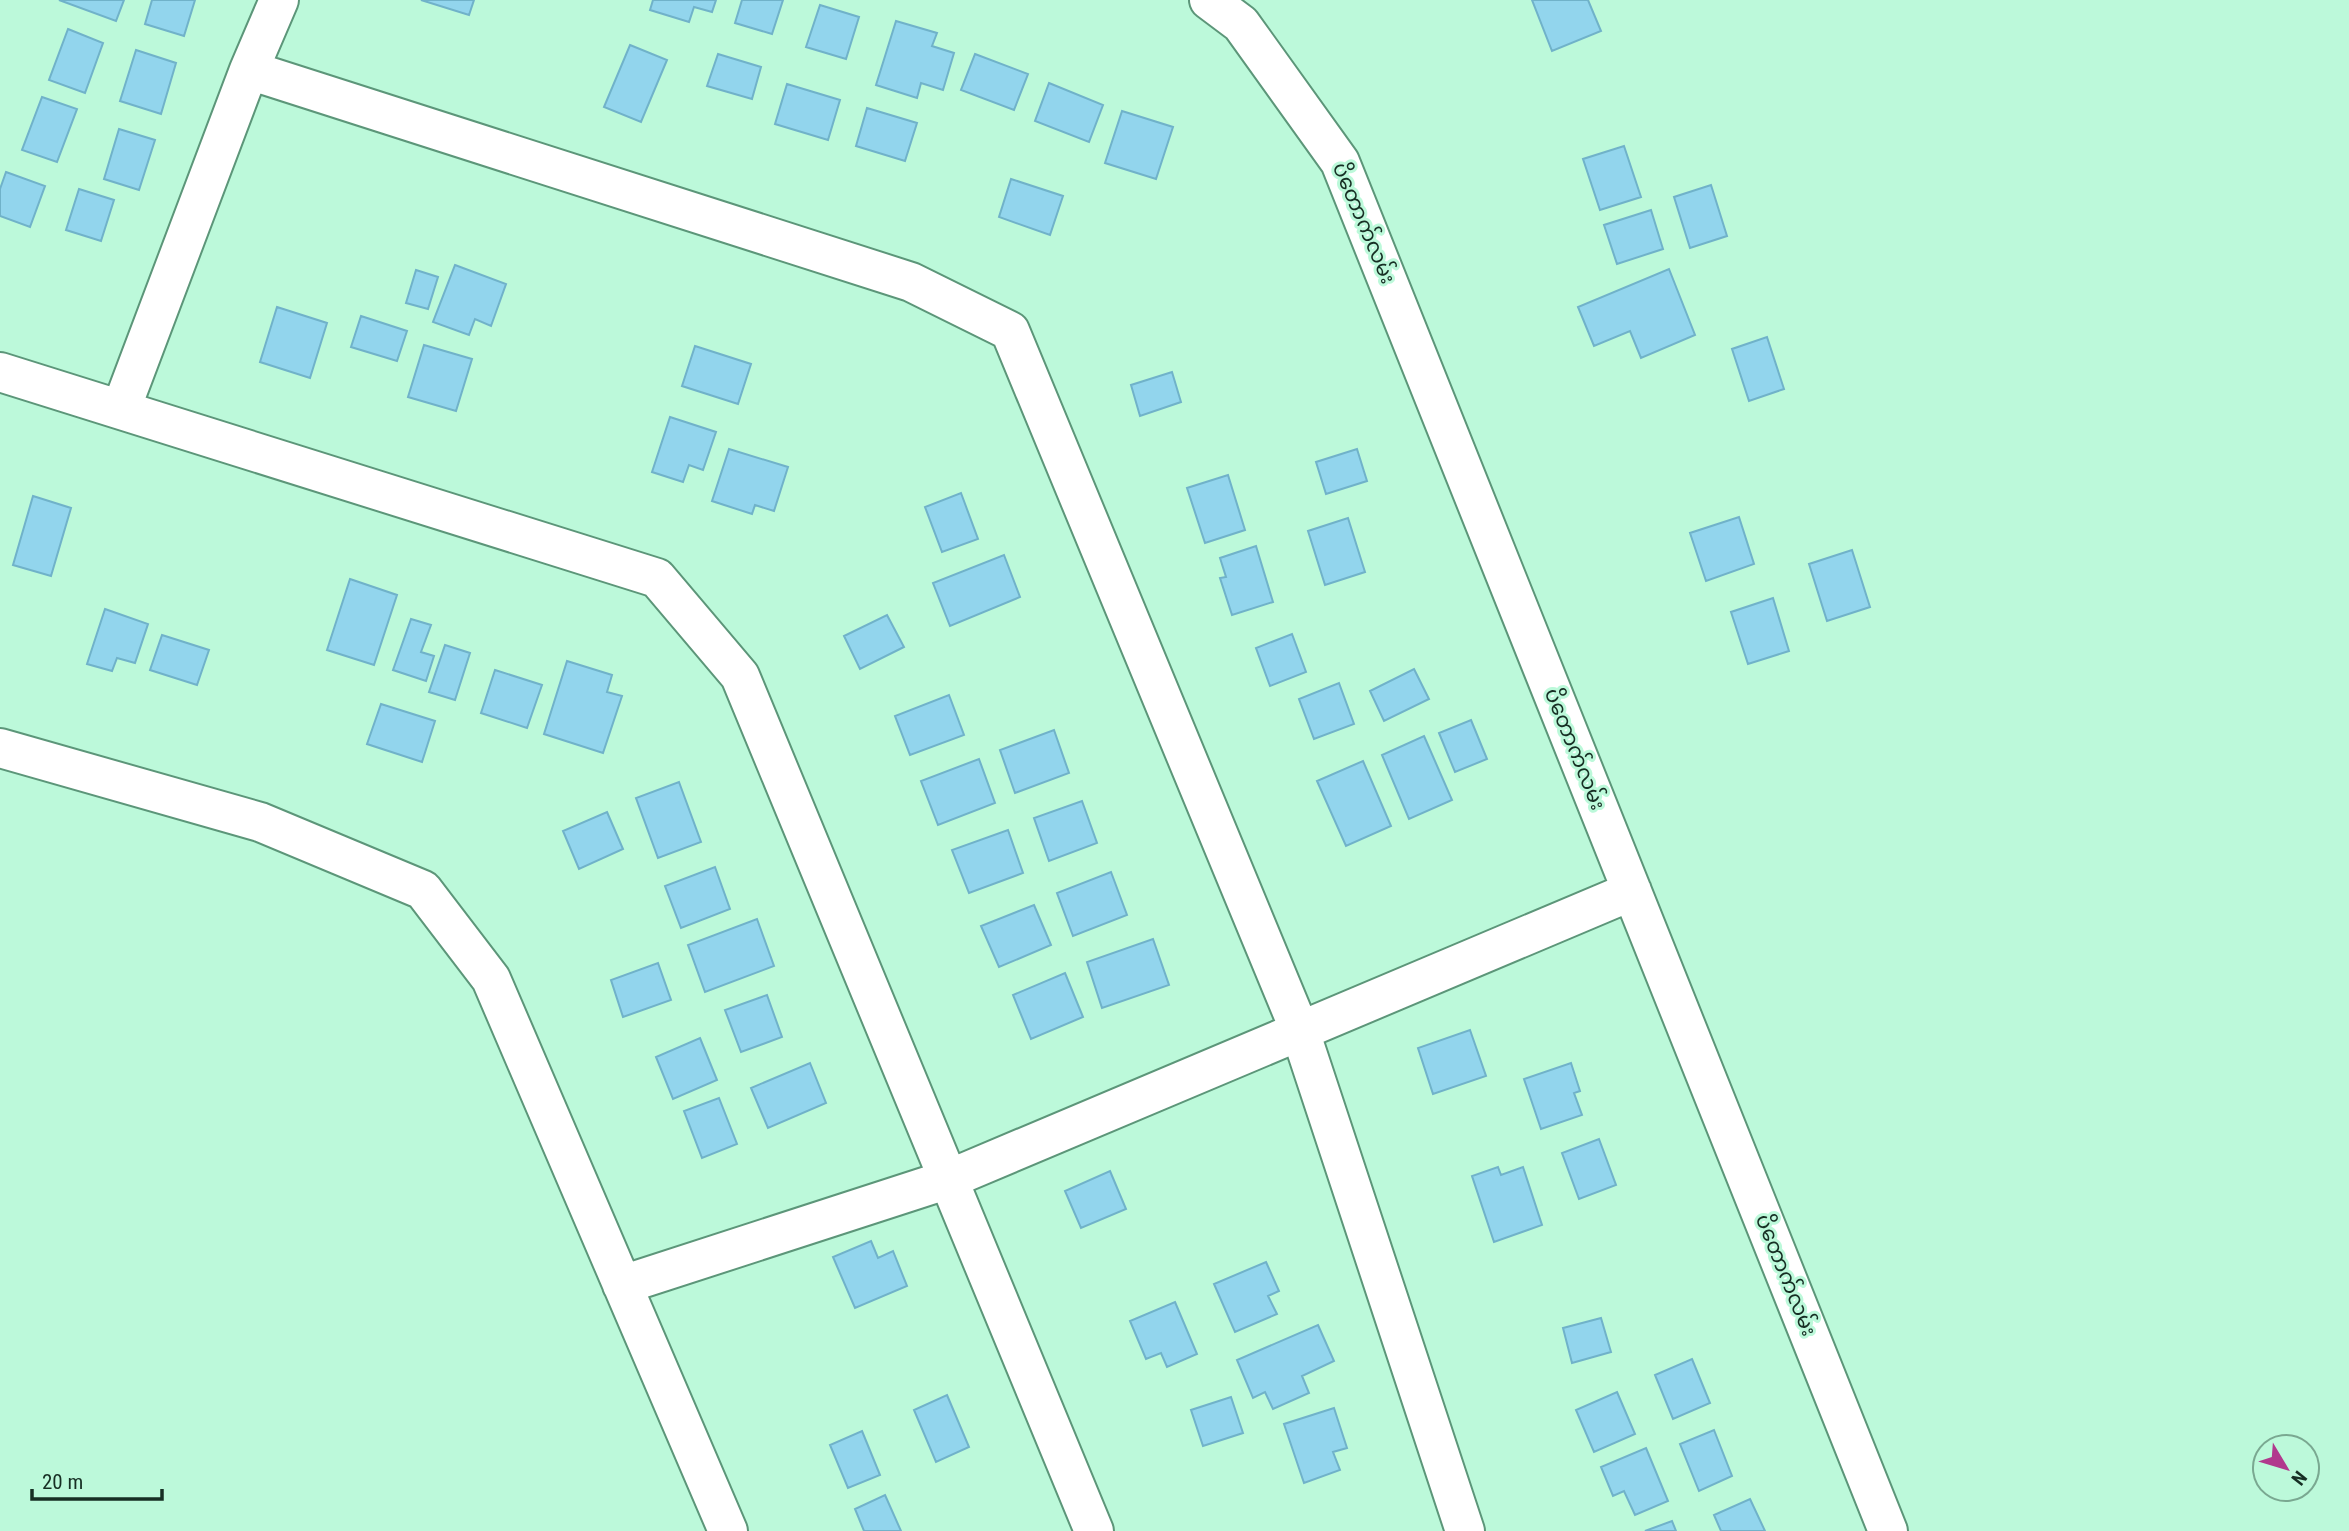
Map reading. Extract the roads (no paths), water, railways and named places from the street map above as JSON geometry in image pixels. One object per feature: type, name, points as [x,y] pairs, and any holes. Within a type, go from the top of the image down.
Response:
[{"type":"street","points":[[121,410],[249,69],[279,0]]},
{"type":"street","name":"ပိတောက်လမ်း","points":[[1209,0],[1241,24],[1340,162],[1888,1531]]},
{"type":"street","points":[[249,69],[911,282],[1010,331],[1300,1031],[1465,1531]]},
{"type":"street","points":[[0,372],[657,578],[740,676],[1094,1531]]},
{"type":"street","points":[[0,748],[260,822],[423,890],[491,979],[727,1531]]},
{"type":"street","points":[[622,1285],[949,1180],[1632,891]]}]
